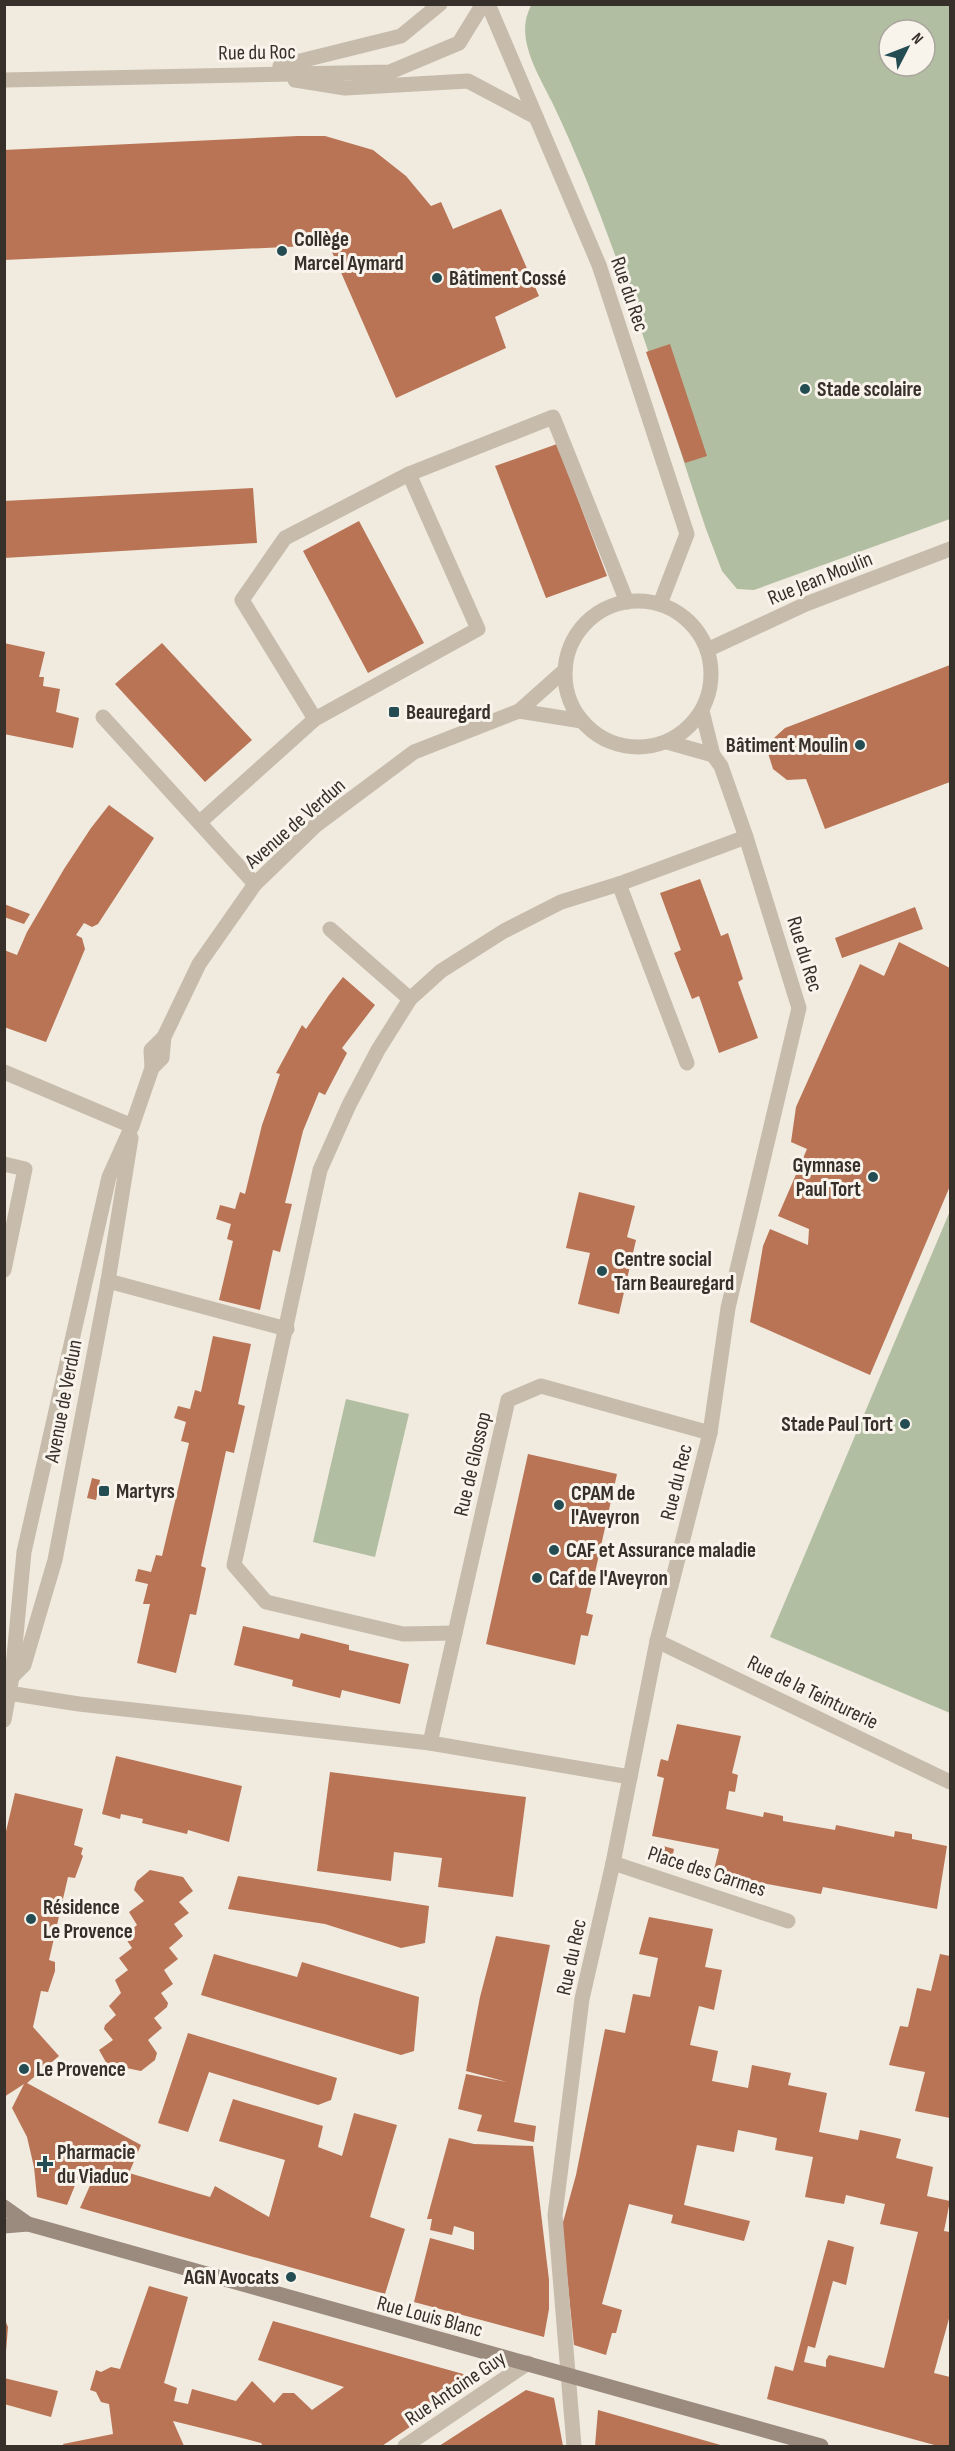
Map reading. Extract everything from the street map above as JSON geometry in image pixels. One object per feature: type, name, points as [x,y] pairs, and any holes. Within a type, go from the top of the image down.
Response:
[{"type":"main road","name":"Rue Louis Blanc","points":[[4,2207],[28,2224],[391,2328],[528,2363],[821,2446]]},
{"type":"main road","name":"Rue Louis Blanc","points":[[4,2226],[28,2224]]},
{"type":"street","points":[[253,73],[401,36],[440,4]]},
{"type":"street","name":"Rue du Roc","points":[[4,80],[253,73],[390,72],[459,43],[483,4]]},
{"type":"street","name":"Rue du Rec","points":[[489,4],[599,265],[687,534],[660,604]]},
{"type":"street","points":[[253,73],[345,88],[468,81],[536,117]]},
{"type":"street","points":[[315,719],[242,600],[285,538],[409,474],[552,417],[627,602]]},
{"type":"street","points":[[200,822],[315,719],[478,629],[409,474]]},
{"type":"street","name":"Rue Jean Moulin","points":[[707,650],[806,604],[951,549]]},
{"type":"street","points":[[643,601],[660,604],[680,614],[696,630],[707,650],[711,671],[710,692],[702,711],[687,729],[667,741],[644,747],[621,745],[600,736],[582,721],[569,697],[565,670],[569,650],[578,633],[591,618],[608,607],[643,601]]},
{"type":"street","name":"Avenue de Verdun","points":[[4,1720],[12,1677],[24,1552],[109,1177],[132,1126],[152,1068],[150,1050],[164,1037],[199,964],[255,884],[315,826],[414,752],[519,711],[565,670]]},
{"type":"street","points":[[519,711],[582,721]]},
{"type":"street","name":"Rue du Rec","points":[[574,2446],[555,2215],[582,1999],[613,1863],[657,1641],[710,1433],[728,1308],[800,1008],[746,837],[721,766],[713,755],[702,711]]},
{"type":"street","points":[[103,717],[255,884]]},
{"type":"street","points":[[667,741],[713,755]]},
{"type":"street","points":[[455,1633],[403,1634],[266,1602],[234,1565],[320,1170],[368,1068],[411,999],[441,971],[504,931],[561,902],[619,884],[746,837]]},
{"type":"street","points":[[619,884],[687,1063]]},
{"type":"street","points":[[330,929],[411,999]]},
{"type":"street","points":[[4,1072],[132,1126]]},
{"type":"street","name":"Avenue de Verdun","points":[[12,1677],[24,1665],[55,1560],[108,1281],[132,1126]]},
{"type":"street","points":[[4,1164],[26,1169],[4,1270]]},
{"type":"street","points":[[108,1281],[287,1329]]},
{"type":"street","name":"Rue de Glossop","points":[[430,1743],[508,1400],[541,1386],[710,1433]]},
{"type":"street","name":"Rue de la Teinturerie","points":[[657,1641],[951,1782]]},
{"type":"street","points":[[8,1693],[79,1704],[430,1743],[630,1777]]},
{"type":"street","name":"Place des Carmes","points":[[613,1863],[788,1921]]},
{"type":"street","name":"Rue Antoine Guy","points":[[405,2446],[528,2363]]},
{"type":"green space","name":"Stade scolaire","points":[[532,4],[950,5],[950,519],[754,590],[737,589],[722,571],[706,529],[617,259],[575,154],[535,67],[526,41],[525,29]]},
{"type":"green space","name":"Stade Paul Tort","points":[[950,1211],[950,1713],[770,1637]]},
{"type":"green space","points":[[346,1399],[409,1414],[375,1557],[313,1542]]},
{"type":"building","name":"Bâtiment Cossé","points":[[325,136],[373,150],[406,176],[431,206],[441,202],[453,229],[501,209],[539,296],[495,317],[506,348],[396,398],[329,245],[4,260],[4,150]]},
{"type":"building","points":[[670,344],[707,456],[685,463],[646,352]]},
{"type":"building","points":[[557,444],[607,576],[546,598],[495,466]]},
{"type":"building","points":[[253,488],[257,543],[4,558],[4,501]]},
{"type":"building","points":[[359,521],[424,643],[368,673],[303,551]]},
{"type":"building","points":[[4,643],[45,652],[39,677],[44,677],[43,686],[60,689],[56,712],[79,718],[73,748],[4,734]]},
{"type":"building","points":[[162,643],[252,740],[205,782],[115,684]]},
{"type":"building","name":"Bâtiment Moulin","points":[[950,665],[950,782],[825,829],[806,779],[787,780],[773,769],[768,753],[774,738],[785,728]]},
{"type":"building","points":[[109,805],[154,838],[98,924],[92,927],[84,923],[76,935],[82,938],[85,949],[46,1042],[4,1027],[4,950],[17,955],[27,932],[64,869]]},
{"type":"building","points":[[700,879],[721,936],[728,933],[743,979],[738,982],[758,1038],[719,1053],[699,996],[692,999],[674,953],[681,950],[660,893]]},
{"type":"building","points":[[4,904],[30,914],[24,924],[4,917]]},
{"type":"building","points":[[915,907],[923,929],[842,958],[835,938]]},
{"type":"building","name":"Gymnase Paul Tort","points":[[899,942],[950,968],[950,1186],[870,1375],[750,1322],[763,1246],[770,1229],[808,1245],[809,1229],[778,1216],[807,1149],[791,1142],[796,1107],[860,964],[884,976]]},
{"type":"building","points":[[343,977],[375,1005],[342,1048],[347,1053],[325,1095],[319,1092],[303,1131],[285,1203],[292,1204],[280,1252],[273,1250],[260,1310],[219,1300],[233,1241],[227,1239],[231,1224],[216,1219],[220,1205],[235,1209],[240,1192],[245,1194],[262,1125],[280,1074],[276,1073],[302,1025],[306,1029]]},
{"type":"building","name":"Centre social Tarn Beauregard","points":[[579,1192],[635,1206],[627,1237],[636,1240],[619,1314],[578,1304],[590,1253],[566,1248]]},
{"type":"building","points":[[213,1336],[251,1344],[238,1404],[245,1406],[234,1453],[226,1451],[201,1566],[206,1568],[196,1615],[190,1614],[176,1673],[137,1663],[150,1604],[143,1604],[148,1584],[135,1581],[138,1569],[151,1572],[156,1555],[162,1556],[189,1443],[181,1441],[186,1422],[174,1418],[178,1406],[190,1409],[195,1390],[201,1392]]},
{"type":"building","name":"CAF et Assurance maladie","points":[[528,1454],[617,1474],[586,1613],[593,1615],[588,1636],[581,1635],[575,1665],[486,1644]]},
{"type":"building","points":[[92,1478],[100,1480],[96,1500],[87,1498]]},
{"type":"building","points":[[243,1626],[299,1639],[301,1633],[349,1645],[349,1650],[409,1664],[400,1704],[342,1690],[340,1698],[292,1686],[293,1680],[234,1665]]},
{"type":"building","points":[[677,1724],[741,1736],[732,1773],[738,1775],[735,1792],[729,1791],[726,1809],[763,1817],[764,1812],[783,1816],[783,1821],[835,1830],[836,1825],[894,1837],[895,1831],[912,1834],[912,1839],[947,1846],[937,1909],[823,1887],[821,1894],[713,1874],[719,1849],[652,1836],[664,1778],[657,1776],[660,1762],[661,1759],[668,1761]]},
{"type":"building","points":[[116,1756],[242,1786],[229,1842],[188,1830],[187,1834],[142,1823],[143,1819],[121,1814],[120,1819],[102,1814]]},
{"type":"building","points":[[330,1772],[526,1797],[513,1897],[438,1887],[442,1858],[394,1852],[391,1881],[317,1871]]},
{"type":"building","points":[[15,1793],[83,1809],[74,1845],[83,1848],[81,1854],[83,1856],[75,1878],[68,1877],[49,1960],[55,1962],[55,1971],[48,1992],[41,1991],[33,2027],[59,2056],[27,2083],[141,2145],[129,2173],[210,2197],[215,2186],[269,2217],[285,2160],[219,2141],[233,2099],[323,2126],[318,2147],[342,2156],[354,2113],[397,2125],[370,2217],[405,2229],[385,2294],[80,2208],[92,2181],[80,2173],[67,2205],[37,2197],[34,2167],[27,2137],[12,2108],[24,2084],[4,2097],[4,1840]]},
{"type":"building","points":[[663,1846],[674,1849],[671,1863],[659,1861]]},
{"type":"building","points":[[150,1870],[183,1877],[193,1891],[179,1902],[189,1913],[174,1924],[183,1936],[169,1948],[178,1959],[164,1970],[173,1984],[161,1993],[168,2003],[167,2007],[154,2018],[162,2028],[148,2040],[157,2053],[155,2060],[141,2071],[107,2064],[99,2050],[113,2040],[104,2029],[105,2025],[116,2015],[109,2006],[121,1993],[115,1980],[128,1970],[119,1958],[132,1948],[124,1936],[137,1925],[129,1912],[144,1901],[134,1890],[137,1881]]},
{"type":"building","points":[[238,1876],[429,1906],[425,1943],[401,1948],[325,1924],[228,1909]]},
{"type":"building","points":[[649,1917],[713,1929],[705,1967],[722,1970],[714,2010],[699,2006],[690,2045],[718,2051],[712,2081],[748,2088],[752,2065],[791,2073],[788,2085],[827,2093],[819,2132],[858,2140],[860,2130],[901,2139],[896,2158],[933,2167],[927,2196],[950,2201],[944,2231],[950,2232],[950,2315],[934,2373],[950,2377],[950,2446],[938,2446],[767,2399],[775,2366],[793,2371],[828,2240],[854,2247],[846,2285],[833,2281],[815,2348],[808,2346],[804,2362],[826,2367],[829,2355],[884,2368],[918,2232],[880,2224],[885,2204],[846,2195],[844,2204],[805,2197],[813,2157],[775,2150],[777,2138],[738,2130],[734,2152],[697,2145],[684,2205],[750,2221],[744,2241],[671,2223],[673,2215],[629,2204],[602,2304],[622,2310],[616,2333],[612,2333],[606,2355],[574,2345],[562,2226],[576,2175],[605,2029],[625,2033],[633,1994],[650,1997],[658,1958],[639,1954]]},
{"type":"building","points":[[496,1936],[550,1945],[514,2122],[536,2126],[534,2142],[477,2131],[482,2115],[458,2109],[466,2074],[507,2082],[466,2071],[480,1997]]},
{"type":"building","points":[[214,1954],[297,1977],[302,1962],[419,1997],[414,2051],[401,2055],[201,1995]]},
{"type":"building","points":[[940,1954],[950,1956],[950,2118],[915,2111],[925,2072],[889,2065],[900,2026],[908,2027],[917,1988],[931,1991]]},
{"type":"building","points":[[188,2033],[337,2078],[331,2100],[318,2105],[209,2072],[188,2132],[158,2123]]},
{"type":"building","points":[[449,2138],[474,2144],[533,2146],[549,2280],[549,2309],[544,2337],[414,2302],[430,2238],[474,2250],[474,2232],[454,2226],[452,2235],[430,2230],[432,2219],[427,2219]]},
{"type":"building","points":[[149,2286],[188,2297],[164,2383],[177,2388],[174,2401],[188,2404],[192,2389],[236,2401],[252,2381],[274,2403],[283,2393],[294,2393],[312,2410],[344,2387],[258,2360],[273,2321],[474,2377],[476,2382],[382,2446],[263,2446],[261,2443],[173,2421],[184,2446],[64,2446],[63,2444],[113,2434],[109,2404],[101,2402],[96,2392],[90,2390],[96,2370],[101,2372],[111,2367],[120,2369]]},
{"type":"building","points":[[5,2320],[8,2327],[6,2351],[5,2351]]},
{"type":"building","points":[[4,2378],[58,2391],[51,2417],[4,2404]]},
{"type":"building","points":[[526,2390],[554,2398],[563,2446],[439,2446]]},
{"type":"building","points":[[598,2410],[724,2446],[595,2446]]},
{"type":"place","name":"Collège Marcel Aymard","points":[[282,251]]},
{"type":"place","name":"Bâtiment Cossé","points":[[437,278]]},
{"type":"place","name":"Stade scolaire","points":[[805,389]]},
{"type":"place","name":"Beauregard","points":[[394,712]]},
{"type":"place","name":"Bâtiment Moulin","points":[[860,745]]},
{"type":"place","name":"Gymnase Paul Tort","points":[[873,1177]]},
{"type":"place","name":"Centre social Tarn Beauregard","points":[[602,1271]]},
{"type":"place","name":"Stade Paul Tort","points":[[905,1424]]},
{"type":"place","name":"Martyrs","points":[[104,1491]]},
{"type":"place","name":"CPAM de l'Aveyron","points":[[559,1505]]},
{"type":"place","name":"CAF et Assurance maladie","points":[[554,1550]]},
{"type":"place","name":"Caf de l'Aveyron","points":[[537,1578]]},
{"type":"place","name":"Résidence Le Provence","points":[[31,1919]]},
{"type":"place","name":"Le Provence","points":[[24,2069]]},
{"type":"place","name":"Pharmacie du Viaduc","points":[[45,2164]]},
{"type":"place","name":"AGN Avocats","points":[[291,2277]]}]
